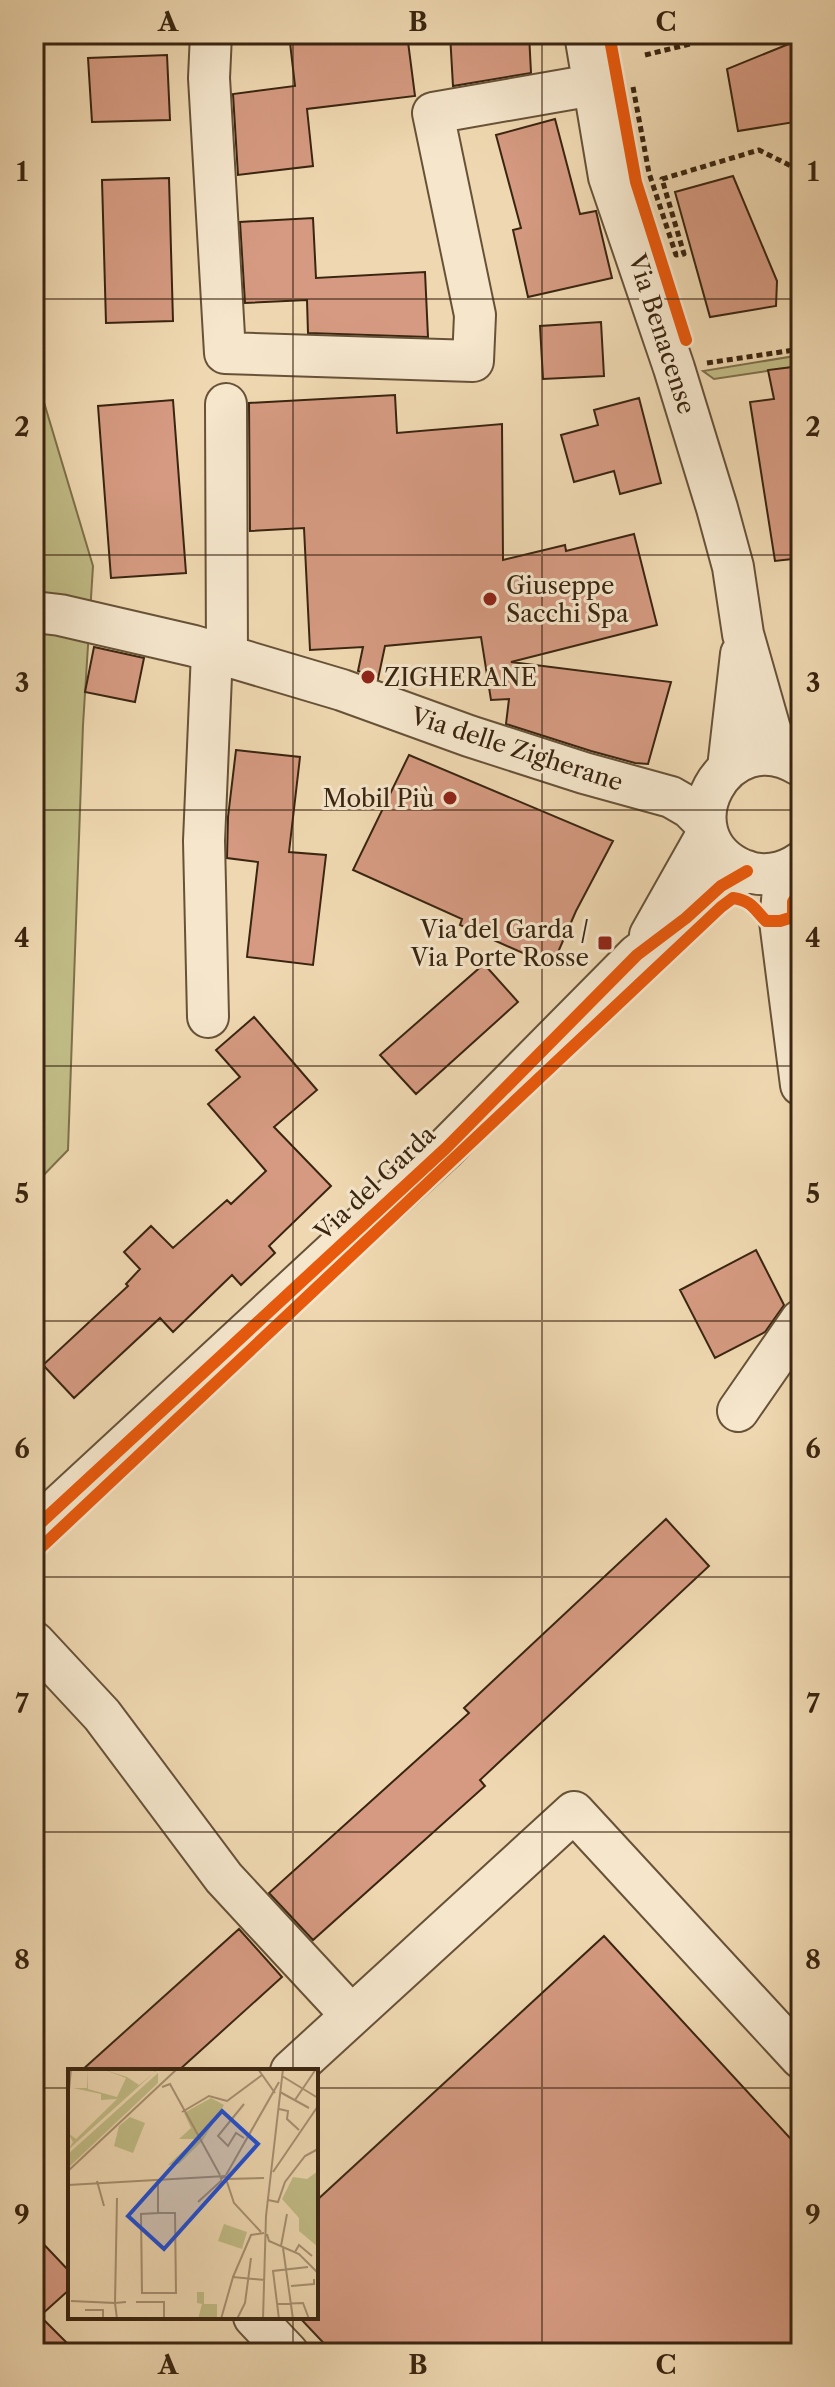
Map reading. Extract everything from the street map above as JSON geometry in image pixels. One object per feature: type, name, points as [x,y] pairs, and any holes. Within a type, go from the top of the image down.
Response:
[{"type":"street","points":[[211,34],[209,78],[225,353],[473,361],[475,315],[433,113],[593,85]]},
{"type":"street","name":"Via Benacense","points":[[585,34],[609,177],[674,368],[733,567],[743,634]]},
{"type":"street","points":[[208,1017],[204,841],[220,654],[226,404]]},
{"type":"street","name":"Via delle Zigherane","points":[[34,612],[60,615],[220,654],[342,690],[584,773],[671,797],[713,804],[753,756],[796,764]]},
{"type":"street","points":[[743,634],[770,729],[796,764]]},
{"type":"street","points":[[743,634],[713,804],[727,861],[773,869],[766,890],[780,921],[801,1085]]},
{"type":"street","name":"Via del Garda","points":[[637,955],[713,804]]},
{"type":"street","name":"Via del Garda","points":[[34,1529],[446,1148],[637,955],[686,918],[721,886],[773,869]]},
{"type":"street","points":[[738,1411],[801,1320]]},
{"type":"street","points":[[34,1642],[102,1715],[224,1878],[351,2015]]},
{"type":"street","points":[[293,2069],[574,1812],[801,2058]]},
{"type":"street","points":[[256,2319],[288,2353]]},
{"type":"path","points":[[645,55],[690,44]]},
{"type":"path","points":[[633,87],[649,173],[676,255],[684,254],[662,179],[759,150],[801,171]]},
{"type":"path","points":[[674,368],[801,349]]},
{"type":"shaded area","points":[[801,355],[801,366],[714,379],[703,371]]},
{"type":"shaded area","points":[[34,369],[93,566],[83,725],[68,1150],[34,1185]]},
{"type":"building","points":[[289,34],[407,34],[415,96],[307,109],[313,166],[238,175],[233,94],[295,86]]},
{"type":"building","points":[[450,34],[529,34],[531,73],[453,86]]},
{"type":"building","points":[[801,39],[801,121],[738,131],[727,69]]},
{"type":"building","points":[[167,55],[170,120],[92,122],[88,58]]},
{"type":"building","points":[[555,119],[580,214],[596,211],[612,278],[528,297],[513,230],[521,228],[496,135]]},
{"type":"building","points":[[733,176],[777,281],[776,306],[710,317],[675,192]]},
{"type":"building","points":[[169,178],[173,321],[106,323],[102,180]]},
{"type":"building","points":[[313,218],[316,278],[425,272],[428,337],[308,333],[307,300],[245,303],[240,222]]},
{"type":"building","points":[[601,322],[604,376],[543,379],[540,326]]},
{"type":"building","points":[[801,366],[801,558],[775,561],[750,402],[774,399],[768,370]]},
{"type":"building","points":[[395,395],[397,433],[502,424],[503,560],[565,545],[566,551],[634,534],[657,625],[511,662],[671,682],[648,764],[591,751],[506,724],[509,699],[491,700],[481,637],[385,646],[378,679],[358,671],[363,647],[310,650],[304,528],[250,531],[249,403]]},
{"type":"building","points":[[639,398],[661,483],[620,494],[614,471],[574,482],[561,435],[598,425],[594,410]]},
{"type":"building","points":[[173,400],[186,573],[111,578],[98,406]]},
{"type":"building","points":[[94,647],[144,658],[135,702],[85,692]]},
{"type":"building","points":[[236,750],[300,757],[289,852],[326,855],[313,965],[247,957],[258,862],[227,858],[228,817]]},
{"type":"building","name":"Mobil Più","points":[[409,755],[613,841],[576,911],[552,966],[460,925],[462,919],[353,870]]},
{"type":"building","points":[[484,964],[518,1002],[416,1094],[380,1055]]},
{"type":"building","points":[[254,1017],[317,1090],[274,1127],[331,1186],[269,1246],[275,1253],[241,1285],[232,1275],[173,1332],[160,1318],[74,1398],[43,1365],[128,1286],[126,1284],[140,1269],[124,1252],[151,1226],[173,1248],[227,1200],[231,1204],[266,1171],[208,1104],[240,1077],[216,1050]]},
{"type":"building","points":[[756,1250],[784,1305],[765,1332],[715,1358],[680,1290]]},
{"type":"building","points":[[666,1519],[709,1566],[480,1780],[485,1786],[313,1940],[269,1893],[469,1713],[464,1708]]},
{"type":"building","points":[[239,1929],[282,1977],[180,2069],[83,2069]]},
{"type":"building","points":[[604,1936],[801,2150],[801,2353],[333,2353],[301,2319],[318,2319],[318,2199]]},
{"type":"building","points":[[34,2234],[68,2270],[68,2291],[40,2316],[77,2353],[34,2353]]},
{"type":"cycle path","points":[[609,34],[636,182],[686,340]]},
{"type":"cycle path","points":[[34,1529],[446,1148],[637,955],[686,918],[721,886],[747,871]]},
{"type":"cycle path","points":[[34,1554],[721,907],[733,898],[739,899],[752,906],[766,921],[780,921],[793,917],[793,902],[801,889]]},
{"type":"place","name":"Giuseppe Sacchi Spa","points":[[490,599]]},
{"type":"place","name":"ZIGHERANE","points":[[368,677]]},
{"type":"place","name":"Mobil Più","points":[[450,798]]},
{"type":"place","name":"Via del Garda / Via Porte Rosse","points":[[605,943]]}]
